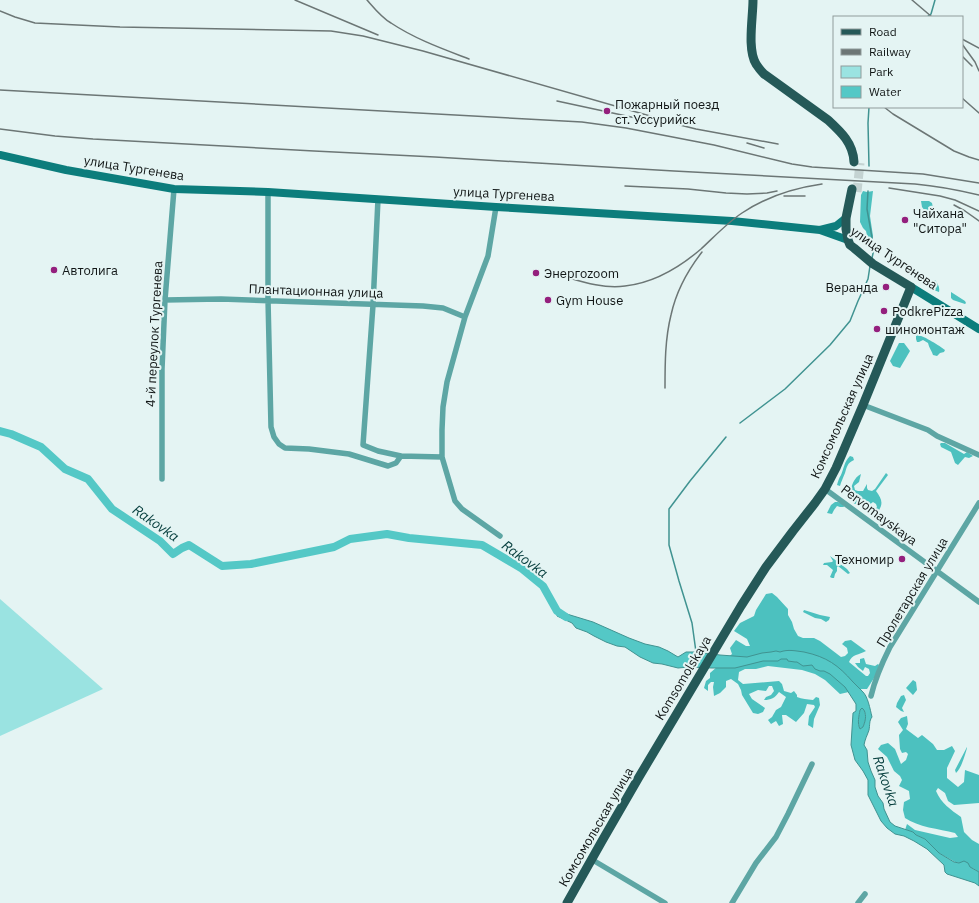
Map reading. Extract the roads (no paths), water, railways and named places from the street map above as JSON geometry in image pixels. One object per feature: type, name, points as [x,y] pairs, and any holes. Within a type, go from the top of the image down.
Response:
[{"type":"main road","points":[[753,0],[751,46],[756,64],[764,74],[828,120],[844,135],[849,142],[853,156],[857,162]]},
{"type":"main road","points":[[848,240],[846,218],[854,191]]},
{"type":"main road","name":"улица Тургенева","points":[[848,240],[854,248],[873,264],[911,287]]},
{"type":"main road","name":"Комсомольская улица","points":[[741,606],[766,567],[792,531],[816,503],[825,489],[836,468],[863,405],[911,287]]},
{"type":"main road","name":"Komsomolskaya","points":[[647,764],[741,606]]},
{"type":"main road","name":"Комсомольская улица","points":[[567,903],[647,764]]},
{"type":"street","name":"улица Тургенева","points":[[0,154],[66,170],[174,189],[268,192],[710,219],[820,230],[848,240]]},
{"type":"street","name":"4-й переулок Тургенева","points":[[162,479],[162,369],[165,300],[174,189]]},
{"type":"street","points":[[268,192],[268,300],[271,427],[274,437],[279,444],[285,448],[309,449],[349,454],[388,466],[396,463],[401,456]]},
{"type":"street","points":[[378,199],[373,305],[362,445],[401,456],[442,457]]},
{"type":"street","points":[[496,207],[488,256],[465,317],[447,382],[442,430],[442,457],[455,501],[462,509],[500,536]]},
{"type":"street","points":[[820,230],[836,226],[846,218]]},
{"type":"street","name":"улица Тургенева","points":[[911,287],[979,329]]},
{"type":"street","name":"Плантационная улица","points":[[165,300],[268,300],[423,306],[443,308],[465,317]]},
{"type":"street","points":[[863,405],[928,430],[979,455]]},
{"type":"street","name":"Pervomayskaya","points":[[825,489],[979,602]]},
{"type":"street","name":"Пролетарская улица","points":[[871,696],[874,684],[885,657],[979,502]]},
{"type":"street","points":[[732,903],[756,863],[776,837],[812,764]]},
{"type":"street","points":[[592,859],[665,903]]},
{"type":"street","points":[[858,903],[865,894]]},
{"type":"water","points":[[557,611],[593,622],[629,638],[659,647],[678,657],[686,652],[747,657],[762,653],[792,650],[819,656],[832,662],[864,693],[870,707],[872,717],[864,745],[867,750],[868,762],[875,780],[875,787],[878,796],[883,803],[890,822],[895,826],[913,832],[925,839],[939,853],[954,862],[959,863],[964,861],[968,863],[970,867],[979,872],[979,886],[975,883],[947,874],[945,872],[944,865],[927,849],[904,836],[895,834],[881,821],[868,795],[868,780],[855,760],[851,745],[853,713],[856,711],[856,704],[845,687],[830,674],[815,669],[812,665],[803,666],[797,662],[788,661],[787,659],[781,659],[778,661],[763,661],[735,668],[678,668],[653,663],[640,657],[625,647],[606,642],[576,628],[572,623],[557,616]],"holes":[[[862,708],[864,710],[865,721],[863,727],[860,729],[858,722],[860,710]]]},
{"type":"waterway","points":[[928,16],[931,14],[935,0]]},
{"type":"waterway","points":[[869,108],[869,166]]},
{"type":"waterway","points":[[868,191],[867,209],[874,249],[872,258]]},
{"type":"waterway","points":[[740,423],[785,389],[830,345],[850,321],[868,279],[870,266]]},
{"type":"waterway","name":"Rakovka","points":[[0,431],[11,434],[41,447],[65,469],[88,479],[112,509],[160,541],[173,554],[189,545],[222,566],[251,564],[334,547],[350,539],[387,534],[409,538],[482,545],[521,568],[543,586],[557,611],[566,617]]},
{"type":"waterway","points":[[696,652],[692,623],[669,545],[669,509],[726,437]]},
{"type":"tunnel","points":[[857,192],[860,163]]},
{"type":"railway","points":[[295,0],[378,35]]},
{"type":"railway","points":[[367,0],[378,13],[400,29],[429,43],[469,59]]},
{"type":"railway","points":[[912,0],[931,16]]},
{"type":"railway","points":[[0,11],[35,23],[120,27],[331,31],[363,36],[423,51],[685,126]]},
{"type":"railway","points":[[963,40],[979,48]]},
{"type":"railway","points":[[963,45],[975,62],[979,71]]},
{"type":"railway","points":[[963,57],[972,66]]},
{"type":"railway","points":[[0,90],[582,122],[626,128],[714,145],[792,164],[812,167],[923,174],[979,183]]},
{"type":"railway","points":[[963,99],[979,113]]},
{"type":"railway","points":[[557,101],[645,120]]},
{"type":"railway","points":[[885,108],[954,151],[979,160]]},
{"type":"railway","points":[[680,125],[778,144]]},
{"type":"railway","points":[[0,129],[93,139],[915,184],[947,188],[979,195]]},
{"type":"railway","points":[[747,143],[764,148]]},
{"type":"railway","points":[[559,275],[591,284],[616,287],[635,284],[656,278],[684,262],[701,249],[731,221],[751,207],[780,194],[822,184]]},
{"type":"railway","points":[[625,186],[747,194],[777,191]]},
{"type":"railway","points":[[889,188],[940,196],[955,200],[979,211]]},
{"type":"railway","points":[[784,196],[805,196]]},
{"type":"railway","points":[[954,205],[979,221]]},
{"type":"railway","points":[[665,388],[666,342],[673,306],[683,282],[702,252]]},
{"type":"place","name":"Пожарный поезд ст. Уссурийск","points":[[607,111]]},
{"type":"place","name":"Чайхана \"Ситора\"","points":[[905,220]]},
{"type":"place","name":"Автолига","points":[[54,270]]},
{"type":"place","name":"Энергоzoom","points":[[536,273]]},
{"type":"place","name":"Веранда","points":[[886,287]]},
{"type":"place","name":"Gym House","points":[[548,300]]},
{"type":"place","name":"PodkrePizza","points":[[884,311]]},
{"type":"place","name":"шиномонтаж","points":[[877,329]]},
{"type":"place","name":"Техномир","points":[[902,559]]}]
